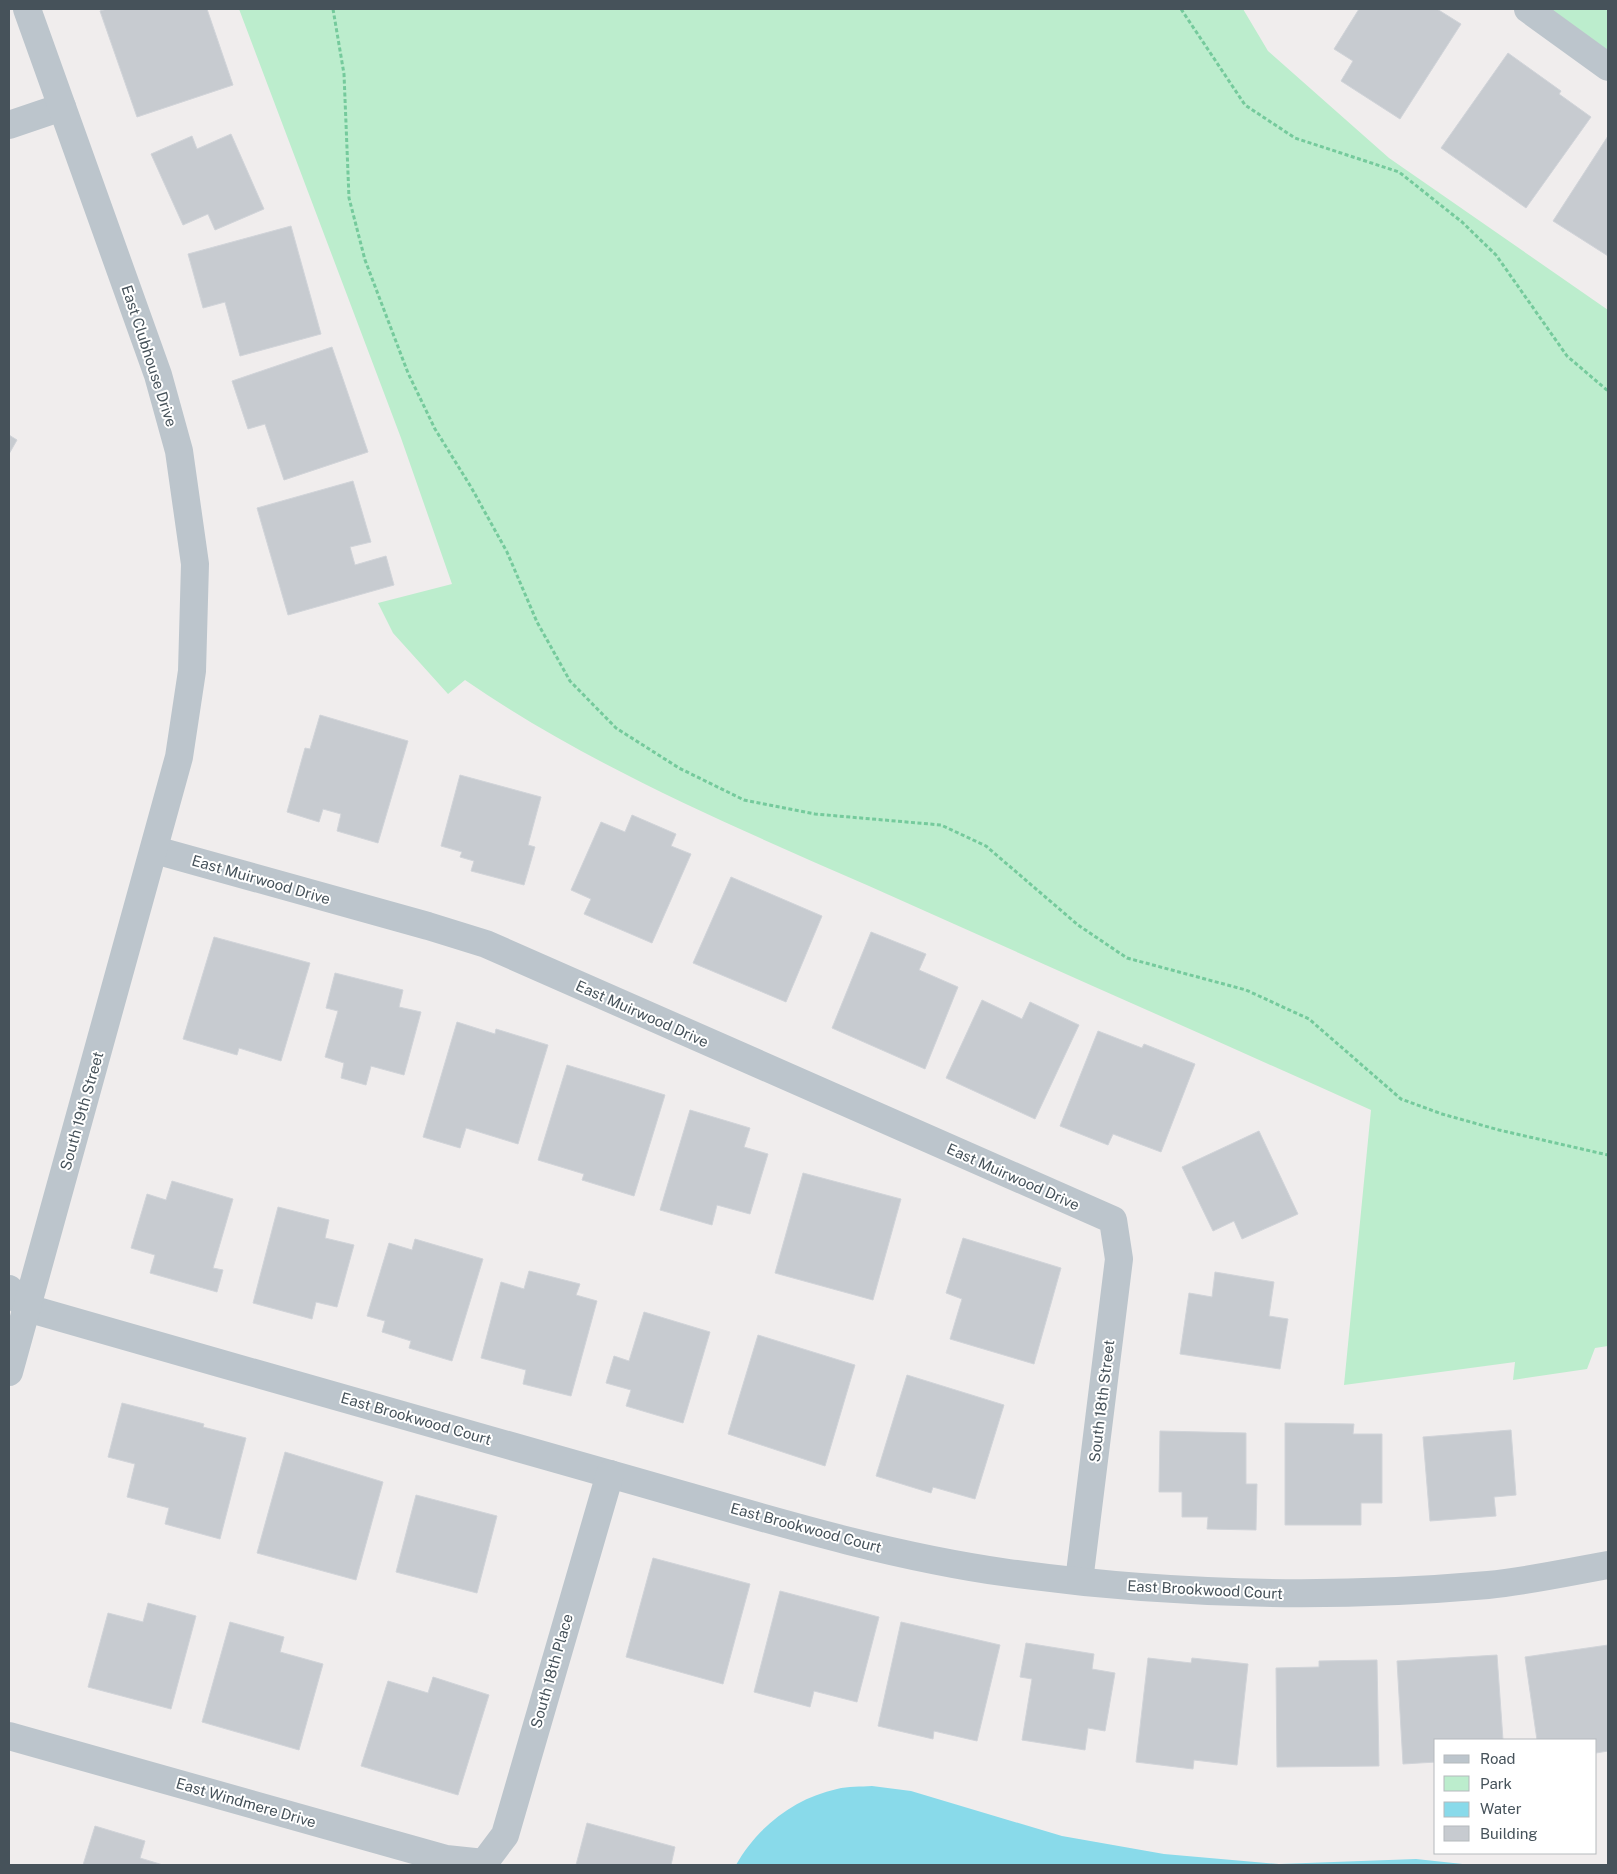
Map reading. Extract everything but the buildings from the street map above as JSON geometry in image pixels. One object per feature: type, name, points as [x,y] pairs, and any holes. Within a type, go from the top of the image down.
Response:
[{"type":"street","name":"East Clubhouse Drive","points":[[27,9],[158,374],[179,451],[195,564],[192,671],[181,748],[155,850]]},
{"type":"street","points":[[1528,9],[1608,66]]},
{"type":"street","points":[[9,125],[62,107]]},
{"type":"street","name":"East Muirwood Drive","points":[[155,850],[486,944],[1113,1220]]},
{"type":"street","name":"South 19th Street","points":[[9,1372],[15,1304],[155,850]]},
{"type":"street","name":"South 18th Street","points":[[1079,1581],[1119,1259],[1113,1220]]},
{"type":"street","name":"East Brookwood Court","points":[[15,1304],[610,1474],[892,1552],[1007,1573],[1079,1581],[1231,1593],[1314,1594],[1492,1585],[1608,1565]]},
{"type":"street","name":"South 18th Place","points":[[484,1863],[505,1835],[610,1474]]},
{"type":"street","name":"East Windmere Drive","points":[[9,1736],[446,1859],[484,1863]]},
{"type":"path","points":[[333,9],[344,74],[349,198],[365,260],[408,373],[435,429],[471,487],[507,552],[537,622],[570,681],[616,728],[679,768],[744,800],[815,814],[941,825],[986,846],[1078,925],[1127,958],[1246,990],[1308,1019],[1401,1099],[1442,1114],[1499,1130],[1608,1154]]},
{"type":"path","points":[[1181,9],[1244,105],[1295,138],[1399,172],[1462,222],[1496,254],[1568,356],[1608,392]]},
{"type":"green space","points":[[239,9],[1243,9],[1268,51],[1389,158],[1608,310],[1608,1346],[1595,1348],[1587,1369],[1513,1380],[1515,1362],[1344,1385],[1371,1110],[713,817],[561,740],[465,680],[448,694],[393,633],[378,603],[452,584],[401,438]]},
{"type":"green space","points":[[1528,9],[1608,9],[1608,67]]},
{"type":"water","points":[[872,1786],[911,1791],[1062,1836],[1164,1854],[1279,1864],[1416,1859],[1472,1865],[736,1865],[755,1838],[792,1807],[821,1793],[850,1787]]}]
